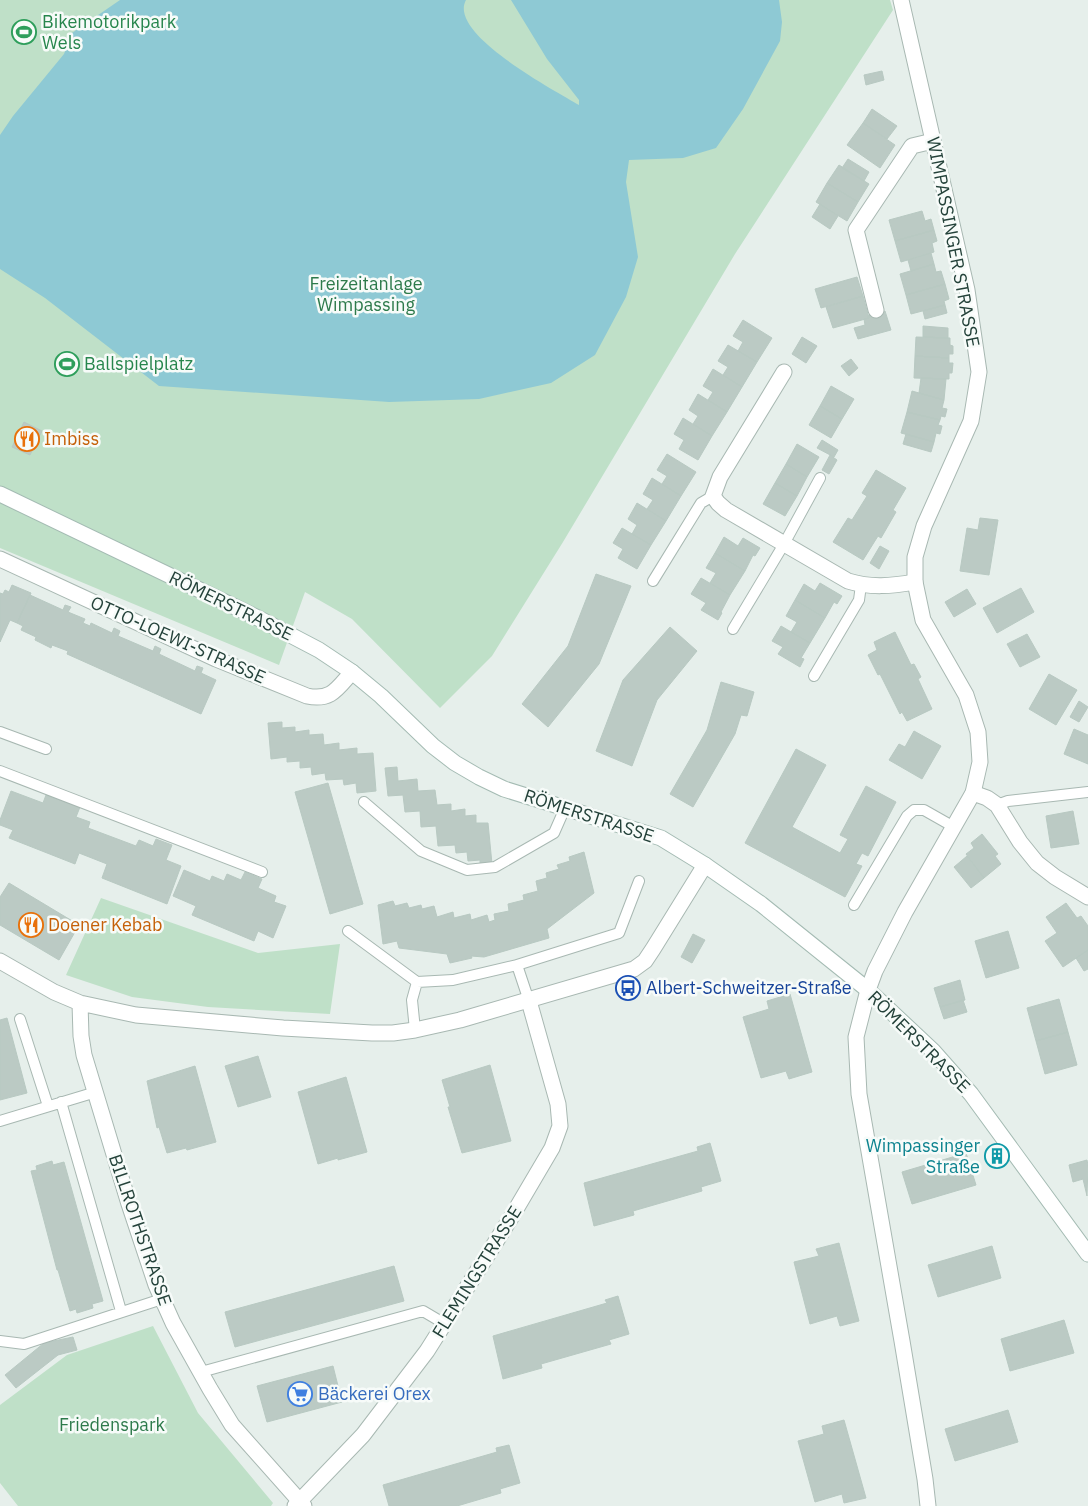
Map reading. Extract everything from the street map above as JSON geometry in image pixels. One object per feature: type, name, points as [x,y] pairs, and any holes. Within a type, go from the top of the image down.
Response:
[{"type":"street","name":"WIMPASSINGER STRASSE","points":[[901,0],[967,290],[979,372],[971,420],[924,526],[915,557],[915,582],[923,620],[966,695],[978,732],[980,762],[973,793],[905,912],[875,971],[856,1037],[858,1094],[902,1341],[928,1506]]},
{"type":"street","points":[[876,310],[856,230],[912,146],[933,141]]},
{"type":"street","points":[[784,372],[720,477],[713,496],[726,510],[841,577],[861,585],[885,586],[915,582]]},
{"type":"street","name":"RÖMERSTRASSE","points":[[0,494],[258,618],[319,650],[352,672],[381,696],[433,746],[455,763],[479,777],[504,789],[661,838],[705,865],[761,904],[868,990],[908,1026],[953,1072],[1008,1143],[1088,1254]]},
{"type":"street","name":"OTTO-LOEWI-STRASSE","points":[[0,558],[216,659],[307,696],[326,697],[333,693],[352,672]]},
{"type":"street","points":[[973,793],[987,798],[997,805],[1020,842],[1037,863],[1055,877],[1088,896]]},
{"type":"street","points":[[0,961],[54,992],[80,1003],[136,1015],[283,1028],[393,1033],[460,1020],[634,969],[645,961],[705,865]]},
{"type":"street","name":"FLEMINGSTRASSE","points":[[300,1505],[363,1435],[427,1351],[512,1216],[552,1148],[560,1126],[558,1104],[529,1001]]},
{"type":"street","name":"BILLROTHSTRASSE","points":[[80,1003],[81,1036],[84,1055],[129,1204],[162,1299],[232,1425],[300,1505]]},
{"type":"lane","points":[[733,629],[784,544],[820,478]]},
{"type":"lane","points":[[653,581],[701,503],[713,496]]},
{"type":"lane","points":[[814,676],[859,600],[861,585]]},
{"type":"lane","points":[[0,732],[46,749]]},
{"type":"lane","points":[[0,771],[262,872]]},
{"type":"lane","points":[[997,805],[1008,800],[1088,792]]},
{"type":"lane","points":[[364,802],[421,851],[466,870],[496,867],[554,833],[565,808]]},
{"type":"lane","points":[[854,906],[907,816],[914,810],[924,810],[954,827]]},
{"type":"lane","points":[[348,931],[417,982],[453,980],[517,965],[619,933],[639,881]]},
{"type":"lane","points":[[517,965],[529,1001]]},
{"type":"lane","points":[[415,1030],[412,1000],[417,982]]},
{"type":"lane","points":[[20,1019],[48,1106]]},
{"type":"lane","points":[[0,1121],[96,1092]]},
{"type":"lane","points":[[61,1102],[120,1312]]},
{"type":"lane","points":[[0,1340],[24,1344],[162,1299]]},
{"type":"lane","points":[[201,1372],[423,1311],[444,1324]]},
{"type":"green space","name":"Freizeitanlage Wimpassing","points":[[0,0],[890,0],[893,10],[735,254],[563,542],[492,656],[440,708],[352,619],[305,592],[279,665],[0,548]]},
{"type":"green space","points":[[101,898],[258,953],[340,944],[330,1014],[208,1007],[132,997],[66,975]]},
{"type":"green space","name":"Friedenspark","points":[[153,1326],[198,1413],[273,1503],[271,1506],[18,1506],[0,1483],[0,1405],[67,1355]]},
{"type":"water","points":[[120,0],[466,0],[464,14],[472,29],[487,44],[528,75],[579,105],[579,100],[547,59],[511,0],[779,0],[782,22],[780,41],[743,109],[716,148],[683,158],[629,160],[626,182],[638,257],[626,297],[595,355],[551,383],[479,399],[389,402],[159,386],[45,298],[0,269],[0,135],[13,116],[64,54],[72,33]]},
{"type":"building","points":[[882,71],[884,80],[866,85],[864,75]]},
{"type":"building","points":[[872,109],[897,126],[887,139],[863,123]]},
{"type":"building","points":[[863,123],[895,145],[880,168],[847,145]]},
{"type":"building","points":[[848,159],[869,172],[864,181],[842,168]]},
{"type":"building","points":[[839,165],[869,184],[858,202],[827,183]]},
{"type":"building","points":[[827,183],[858,202],[847,221],[816,202]]},
{"type":"building","points":[[820,204],[838,216],[830,229],[812,217]]},
{"type":"building","points":[[922,211],[925,221],[931,219],[934,230],[895,241],[889,220]]},
{"type":"building","points":[[934,230],[937,241],[932,243],[934,252],[901,262],[895,241]]},
{"type":"building","points":[[931,253],[934,264],[911,271],[908,260]]},
{"type":"building","points":[[934,264],[936,272],[941,271],[945,284],[906,295],[900,274]]},
{"type":"building","points":[[857,277],[863,296],[821,308],[815,289]]},
{"type":"building","points":[[945,284],[949,299],[944,301],[945,305],[911,314],[906,295]]},
{"type":"building","points":[[863,296],[869,318],[833,328],[826,307]]},
{"type":"building","points":[[945,305],[947,313],[925,319],[923,311]]},
{"type":"building","points":[[885,311],[891,330],[858,339],[854,328],[865,325],[864,319],[869,318],[868,316]]},
{"type":"building","points":[[743,320],[772,338],[757,362],[738,351],[743,342],[733,336]]},
{"type":"building","points":[[923,326],[948,328],[948,338],[923,337]]},
{"type":"building","points":[[802,337],[817,346],[806,363],[792,354]]},
{"type":"building","points":[[916,337],[950,338],[953,354],[949,354],[949,358],[915,356]]},
{"type":"building","points":[[728,345],[757,362],[742,387],[723,375],[728,367],[718,361]]},
{"type":"building","points":[[915,356],[949,358],[949,363],[953,363],[949,379],[914,378]]},
{"type":"building","points":[[851,359],[858,368],[849,376],[841,366]]},
{"type":"building","points":[[713,369],[742,387],[727,412],[708,400],[713,392],[703,386]]},
{"type":"building","points":[[921,378],[946,379],[944,400],[919,393]]},
{"type":"building","points":[[831,386],[854,399],[842,419],[820,406]]},
{"type":"building","points":[[912,391],[944,400],[942,408],[947,409],[945,417],[941,416],[940,420],[907,412]]},
{"type":"building","points":[[698,394],[727,412],[712,436],[693,424],[698,416],[689,410]]},
{"type":"building","points":[[820,406],[842,419],[831,438],[809,425]]},
{"type":"building","points":[[907,412],[940,420],[938,425],[942,426],[940,434],[936,433],[934,442],[901,433]]},
{"type":"building","points":[[683,418],[712,436],[698,460],[679,449],[684,440],[674,434]]},
{"type":"building","name":"Imbiss","points":[[24,422],[42,431],[30,455],[12,447]]},
{"type":"building","points":[[906,434],[934,442],[931,452],[903,444]]},
{"type":"building","points":[[822,440],[838,450],[834,457],[817,448]]},
{"type":"building","points":[[797,444],[819,457],[807,477],[786,464]]},
{"type":"building","points":[[667,454],[696,472],[681,496],[662,484],[667,476],[657,470]]},
{"type":"building","points":[[830,455],[837,460],[829,474],[822,470]]},
{"type":"building","points":[[786,464],[807,477],[797,496],[775,483]]},
{"type":"building","points":[[876,470],[906,488],[893,510],[896,512],[881,538],[878,536],[863,560],[833,542],[848,518],[852,520],[867,496],[862,493]]},
{"type":"building","points":[[652,478],[681,496],[666,521],[647,509],[653,500],[643,494]]},
{"type":"building","points":[[775,483],[797,496],[785,516],[763,504]]},
{"type":"building","points":[[637,503],[666,521],[651,545],[632,534],[637,525],[628,519]]},
{"type":"building","points":[[980,518],[998,520],[989,575],[960,571],[967,528],[978,530]]},
{"type":"building","points":[[622,528],[651,545],[637,569],[618,558],[623,549],[613,543]]},
{"type":"building","points":[[724,537],[738,546],[743,538],[760,548],[755,556],[753,555],[745,571],[715,553]]},
{"type":"building","points":[[880,546],[889,551],[879,569],[870,563]]},
{"type":"building","points":[[715,553],[745,571],[730,595],[710,583],[716,573],[706,568]]},
{"type":"building","points":[[596,574],[631,586],[599,664],[548,727],[522,704],[568,646]]},
{"type":"building","points":[[701,578],[730,595],[718,620],[701,610],[706,603],[691,594]]},
{"type":"building","points":[[820,583],[842,596],[837,604],[834,602],[825,618],[795,600],[804,584],[815,591]]},
{"type":"building","points":[[12,585],[31,593],[17,623],[10,620],[0,642],[0,593],[3,594],[5,590],[9,592]]},
{"type":"building","points":[[1021,588],[1034,612],[997,633],[983,608]]},
{"type":"building","points":[[967,589],[976,604],[954,617],[945,602]]},
{"type":"building","points":[[30,595],[63,610],[65,605],[71,607],[68,612],[85,619],[83,623],[90,626],[91,623],[112,633],[114,628],[120,631],[118,636],[153,651],[155,646],[161,649],[159,654],[195,671],[197,666],[203,668],[201,673],[216,680],[201,714],[67,654],[68,651],[52,645],[51,648],[35,640],[36,637],[21,630],[23,626],[17,623]]},
{"type":"building","points":[[795,600],[825,618],[810,643],[791,632],[797,622],[786,616]]},
{"type":"building","points":[[781,626],[810,643],[801,658],[804,659],[800,667],[778,654],[783,647],[772,641]]},
{"type":"building","points":[[670,627],[697,651],[657,700],[632,766],[596,751],[623,680]]},
{"type":"building","points":[[895,632],[911,665],[914,664],[921,677],[918,679],[932,709],[907,721],[902,712],[900,714],[868,655],[877,650],[874,642]]},
{"type":"building","points":[[1027,634],[1040,657],[1020,667],[1007,644]]},
{"type":"building","points":[[1049,674],[1077,690],[1056,725],[1029,709]]},
{"type":"building","points":[[721,682],[754,692],[747,716],[741,715],[735,734],[693,807],[670,794],[707,730]]},
{"type":"building","points":[[1079,701],[1088,707],[1079,722],[1070,717]]},
{"type":"building","points":[[282,722],[282,728],[295,727],[295,732],[309,730],[309,735],[323,734],[324,745],[339,743],[339,750],[357,748],[357,754],[373,753],[376,791],[357,793],[356,783],[344,785],[343,779],[326,780],[325,773],[312,775],[311,767],[300,768],[300,761],[287,762],[287,757],[271,759],[268,723]]},
{"type":"building","points":[[1074,729],[1088,735],[1088,764],[1064,754]]},
{"type":"building","points":[[914,731],[941,746],[922,779],[889,760],[899,744],[905,747]]},
{"type":"building","points":[[796,749],[826,765],[792,827],[840,853],[848,839],[840,835],[866,786],[896,802],[868,856],[862,853],[856,864],[862,866],[845,897],[745,843]]},
{"type":"building","points":[[397,767],[398,781],[417,779],[418,791],[435,790],[437,805],[451,804],[451,811],[465,809],[465,816],[476,815],[476,823],[488,823],[492,864],[480,865],[480,860],[468,861],[467,852],[456,853],[455,845],[438,846],[436,826],[421,827],[420,811],[405,812],[403,795],[388,796],[385,768]]},
{"type":"building","points":[[328,783],[363,904],[330,914],[295,792]]},
{"type":"building","points":[[11,791],[43,803],[46,795],[80,807],[76,817],[90,822],[88,828],[136,846],[139,840],[153,846],[156,839],[172,845],[166,860],[181,866],[167,904],[102,878],[107,864],[79,853],[75,864],[9,838],[13,830],[0,825],[0,820]]},
{"type":"building","points":[[1073,811],[1079,844],[1051,848],[1046,816]]},
{"type":"building","points":[[982,834],[998,854],[995,856],[1001,864],[984,878],[966,854],[974,848],[971,843]]},
{"type":"building","points":[[584,852],[594,893],[547,929],[549,938],[484,957],[471,956],[472,958],[450,963],[447,954],[399,948],[397,941],[383,944],[378,905],[393,901],[395,906],[407,903],[409,908],[421,905],[422,909],[434,906],[437,917],[453,912],[454,918],[470,914],[471,920],[487,915],[489,922],[495,920],[494,914],[509,911],[508,904],[524,900],[523,895],[538,891],[536,881],[547,878],[546,873],[559,869],[557,865],[570,861],[569,857]]},
{"type":"building","points":[[967,856],[984,878],[971,888],[954,867]]},
{"type":"building","points":[[184,870],[210,881],[212,876],[224,881],[227,874],[241,880],[245,872],[262,879],[258,888],[276,896],[274,902],[286,906],[273,938],[258,931],[254,941],[192,915],[196,906],[173,896]]},
{"type":"building","points":[[9,883],[79,925],[59,960],[0,925],[0,897]]},
{"type":"building","points":[[1066,903],[1077,918],[1081,916],[1088,926],[1088,950],[1063,967],[1045,941],[1057,933],[1046,917]]},
{"type":"building","points":[[1008,931],[1019,968],[986,978],[975,941]]},
{"type":"building","points":[[693,934],[705,940],[692,963],[681,957]]},
{"type":"building","points":[[1088,950],[1088,969],[1084,971],[1076,958]]},
{"type":"building","points":[[960,980],[965,1000],[940,1007],[934,988]]},
{"type":"building","points":[[790,994],[812,1072],[789,1079],[786,1071],[761,1078],[743,1017],[769,1009],[767,1001]]},
{"type":"building","points":[[1059,999],[1068,1032],[1036,1041],[1027,1008]]},
{"type":"building","points":[[963,1000],[967,1012],[944,1019],[940,1007]]},
{"type":"building","points":[[7,1018],[27,1093],[0,1100],[0,1020]]},
{"type":"building","points":[[1068,1032],[1077,1065],[1045,1074],[1036,1041]]},
{"type":"building","points":[[258,1056],[271,1097],[238,1107],[225,1066]]},
{"type":"building","points":[[490,1065],[511,1141],[462,1153],[442,1080]]},
{"type":"building","points":[[195,1066],[216,1142],[167,1153],[159,1127],[157,1128],[147,1081]]},
{"type":"building","points":[[346,1077],[367,1152],[318,1164],[298,1092]]},
{"type":"building","points":[[710,1143],[721,1181],[701,1187],[702,1191],[633,1211],[634,1215],[594,1226],[584,1183],[698,1151],[697,1147]]},
{"type":"building","name":"Wimpassinger Straße","points":[[995,1149],[1003,1160],[999,1163],[991,1152]]},
{"type":"building","points":[[966,1153],[976,1185],[912,1204],[902,1172]]},
{"type":"building","points":[[1087,1160],[1087,1196],[1083,1179],[1073,1182],[1069,1165]]},
{"type":"building","points":[[52,1161],[53,1165],[64,1162],[103,1301],[92,1304],[93,1308],[77,1313],[76,1309],[70,1311],[57,1270],[31,1171],[37,1170],[36,1166]]},
{"type":"building","points":[[839,1243],[859,1321],[840,1326],[837,1316],[810,1324],[794,1262],[819,1256],[816,1249]]},
{"type":"building","points":[[992,1246],[1001,1278],[938,1297],[928,1265]]},
{"type":"building","points":[[394,1266],[404,1301],[235,1347],[225,1312]]},
{"type":"building","points":[[618,1296],[629,1334],[609,1340],[611,1344],[541,1364],[542,1368],[503,1379],[493,1336],[607,1303],[605,1300]]},
{"type":"building","points":[[1064,1320],[1074,1353],[1010,1371],[1001,1339]]},
{"type":"building","points":[[73,1337],[77,1350],[58,1355],[16,1388],[5,1375],[44,1343]]},
{"type":"building","name":"Bäckerei Orex","points":[[333,1366],[342,1402],[267,1422],[257,1386]]},
{"type":"building","points":[[1008,1410],[1018,1442],[955,1461],[945,1429]]},
{"type":"building","points":[[844,1420],[866,1498],[844,1503],[842,1494],[815,1502],[798,1441],[824,1434],[822,1426]]},
{"type":"building","points":[[509,1445],[520,1483],[500,1489],[501,1493],[457,1506],[389,1506],[383,1485],[497,1452],[496,1448]]},
{"type":"place","name":"Bikemotorikpark Wels","points":[[24,32]]},
{"type":"place","name":"Ballspielplatz","points":[[67,364]]},
{"type":"place","name":"Imbiss","points":[[27,439]]},
{"type":"place","name":"Doener Kebab","points":[[31,925]]},
{"type":"place","name":"Albert-Schweitzer-Straße","points":[[628,988]]},
{"type":"place","name":"Wimpassinger Straße","points":[[997,1156]]},
{"type":"place","name":"Bäckerei Orex","points":[[300,1394]]}]
